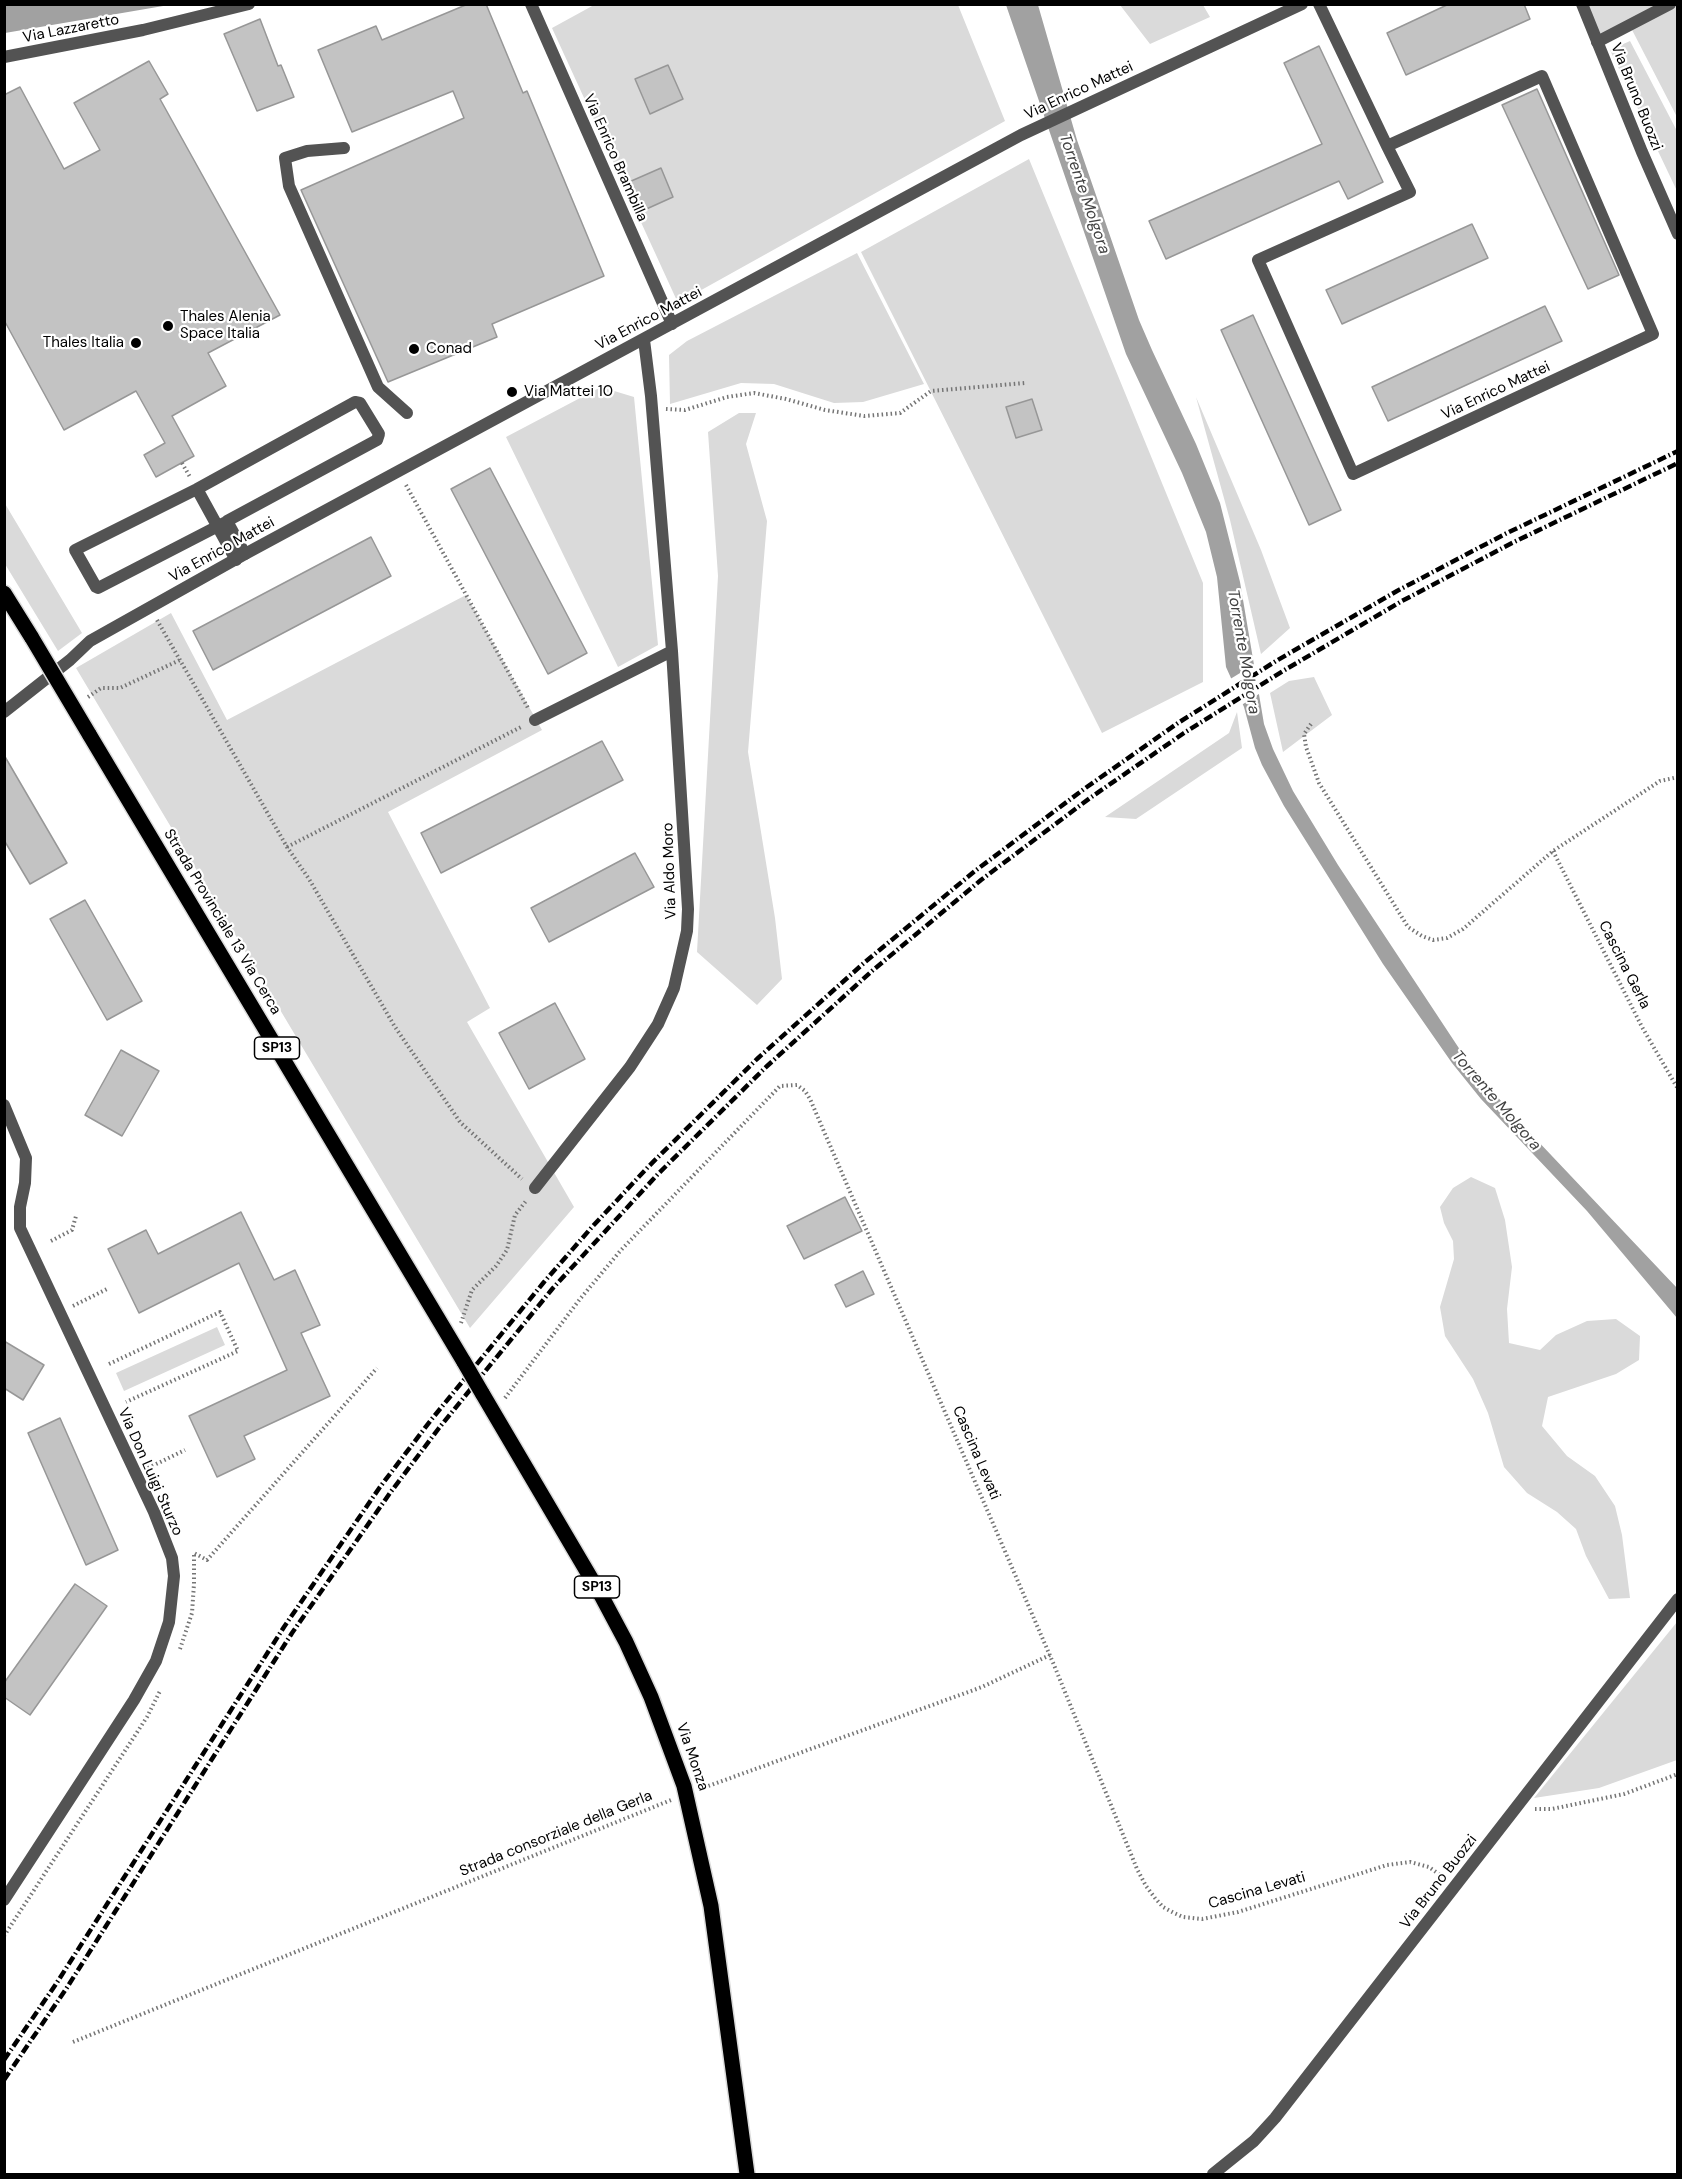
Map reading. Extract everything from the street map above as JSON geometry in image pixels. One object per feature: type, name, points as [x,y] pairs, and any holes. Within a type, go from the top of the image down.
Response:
[{"type":"main road","name":"Strada Provinciale 13 Via Cerca","points":[[4,593],[482,1393]]},
{"type":"main road","name":"Via Monza","points":[[482,1393],[626,1642],[655,1706],[686,1794],[711,1906],[747,2175]]},
{"type":"street","name":"Via Lazzaretto","points":[[4,57],[143,30],[249,4]]},
{"type":"street","name":"Via Enrico Brambilla","points":[[531,4],[672,324]]},
{"type":"street","name":"Via Enrico Mattei","points":[[4,712],[30,693],[90,641],[150,606],[1021,135],[1302,4]]},
{"type":"street","name":"Via Enrico Mattei","points":[[1319,4],[1387,146],[1410,192],[1258,260],[1353,474],[1653,334],[1542,76],[1387,146]]},
{"type":"street","name":"Via Bruno Buozzi","points":[[1582,4],[1677,234]]},
{"type":"street","points":[[1597,42],[1670,4]]},
{"type":"street","points":[[344,148],[307,151],[285,158],[289,186],[378,387],[406,413]]},
{"type":"street","name":"Via Aldo Moro","points":[[535,1188],[594,1115],[658,1024],[677,976],[687,931],[688,909],[672,651],[651,396],[644,340]]},
{"type":"street","points":[[355,402],[360,403],[379,434],[377,440],[223,524],[98,588],[75,550],[197,489],[355,402]]},
{"type":"street","points":[[197,489],[223,524],[241,557]]},
{"type":"street","points":[[535,720],[672,651]]},
{"type":"street","points":[[4,699],[30,693]]},
{"type":"street","name":"Via Don Luigi Sturzo","points":[[4,1105],[26,1158],[20,1228],[154,1512],[172,1558],[174,1576],[169,1622],[156,1661],[134,1700],[4,1900]]},
{"type":"street","name":"Via Bruno Buozzi","points":[[1213,2175],[1237,2156],[1269,2124],[1338,2039],[1677,1599]]},
{"type":"path","points":[[651,396],[667,410],[684,410],[727,397],[754,393],[825,410],[864,416],[900,413],[931,391],[1025,383]]},
{"type":"path","points":[[287,847],[535,720],[398,471]]},
{"type":"path","points":[[150,606],[287,847],[309,879],[395,1027],[460,1122],[515,1175],[535,1188],[515,1215],[507,1250],[499,1262],[472,1290],[460,1326]]},
{"type":"path","points":[[72,705],[101,688],[120,688],[180,660]]},
{"type":"path","points":[[1311,724],[1304,734],[1305,747],[1319,783],[1408,927],[1433,940],[1455,934],[1553,851],[1660,781],[1677,777]]},
{"type":"path","name":"Cascina Gerla","points":[[1553,851],[1642,1027],[1677,1089]]},
{"type":"path","name":"Cascina Levati","points":[[504,1400],[580,1299],[621,1250],[780,1086],[797,1085],[810,1099],[1050,1655],[1137,1869],[1155,1898],[1163,1907],[1174,1913],[1193,1918],[1224,1916],[1387,1865],[1410,1862],[1429,1867],[1454,1886]]},
{"type":"path","points":[[51,1241],[72,1230],[76,1215]]},
{"type":"path","points":[[80,1303],[107,1289]]},
{"type":"path","points":[[108,1364],[220,1312],[238,1350],[126,1402]]},
{"type":"path","points":[[194,1553],[207,1560],[377,1368]]},
{"type":"path","points":[[156,1464],[186,1450]]},
{"type":"path","name":"Strada consorziale della Gerla","points":[[73,2042],[686,1794],[982,1686],[1050,1655]]},
{"type":"path","points":[[1516,1809],[1552,1809],[1614,1796],[1677,1774]]},
{"type":"shaded area","points":[[594,5],[958,5],[1005,121],[678,303],[552,28]]},
{"type":"shaded area","points":[[1120,5],[1203,5],[1210,17],[1150,44]]},
{"type":"shaded area","points":[[1577,5],[1677,5],[1677,117],[1630,26],[1594,44]]},
{"type":"shaded area","points":[[1630,41],[1677,131],[1677,191],[1610,50]]},
{"type":"shaded area","points":[[1029,159],[1203,583],[1203,682],[1102,733],[861,252]]},
{"type":"shaded area","points":[[857,253],[924,384],[863,402],[834,403],[774,384],[741,383],[670,404],[669,355],[687,341]]},
{"type":"shaded area","points":[[601,387],[634,397],[658,645],[618,667],[506,437]]},
{"type":"shaded area","points":[[1196,397],[1261,550],[1290,628],[1261,654],[1230,520]]},
{"type":"shaded area","points":[[739,413],[756,413],[746,444],[767,521],[748,752],[775,918],[782,979],[757,1005],[697,952],[718,576],[708,432]]},
{"type":"shaded area","points":[[4,502],[82,633],[58,651],[5,564]]},
{"type":"shaded area","points":[[466,595],[542,730],[388,812],[490,1008],[467,1022],[574,1207],[470,1328],[76,668],[171,613],[227,720]]},
{"type":"shaded area","points":[[1314,677],[1332,715],[1283,752],[1270,693],[1289,681]]},
{"type":"shaded area","points":[[1237,712],[1242,748],[1136,819],[1105,817],[1229,733]]},
{"type":"shaded area","points":[[1471,1177],[1495,1188],[1505,1220],[1512,1267],[1507,1309],[1509,1343],[1540,1350],[1556,1335],[1587,1321],[1616,1319],[1640,1336],[1639,1360],[1616,1374],[1548,1397],[1542,1426],[1567,1456],[1595,1476],[1615,1506],[1622,1535],[1630,1598],[1609,1599],[1586,1556],[1576,1529],[1557,1512],[1527,1493],[1504,1467],[1488,1413],[1473,1379],[1445,1336],[1440,1307],[1454,1259],[1453,1241],[1444,1223],[1440,1207],[1453,1188]]},
{"type":"shaded area","points":[[217,1327],[225,1345],[124,1391],[116,1373]]},
{"type":"shaded area","points":[[1677,1622],[1677,1760],[1599,1788],[1534,1798]]},
{"type":"water","points":[[5,4],[169,4],[169,5],[5,33]]},
{"type":"water","name":"Torrente Molgora","points":[[1006,5],[1038,5],[1077,140],[1139,320],[1196,444],[1220,503],[1240,582],[1264,724],[1293,791],[1338,865],[1472,1068],[1516,1118],[1677,1288],[1677,1318],[1587,1211],[1481,1099],[1452,1063],[1383,964],[1284,806],[1262,765],[1244,707],[1226,667],[1217,577],[1206,532],[1182,473],[1126,354]]},
{"type":"pier","points":[[1258,662],[1262,692],[1240,706],[1227,681]]},
{"type":"building","points":[[468,4],[486,4],[523,93],[527,91],[604,276],[492,324],[497,337],[388,382],[301,190],[464,118],[453,91],[352,132],[318,50],[376,26],[382,40]]},
{"type":"building","points":[[1449,4],[1524,4],[1530,19],[1406,75],[1387,33]]},
{"type":"building","points":[[260,19],[278,66],[281,65],[294,97],[257,111],[224,34]]},
{"type":"building","points":[[1319,46],[1383,182],[1348,199],[1339,181],[1166,259],[1149,221],[1322,144],[1284,63]]},
{"type":"building","points":[[149,61],[168,94],[160,99],[280,315],[208,353],[226,386],[172,416],[194,456],[156,477],[144,455],[165,443],[136,391],[64,430],[4,320],[4,95],[20,87],[64,169],[100,150],[74,103]]},
{"type":"building","points":[[668,65],[683,99],[650,114],[635,79]]},
{"type":"building","points":[[1537,89],[1619,275],[1588,289],[1502,105]]},
{"type":"building","points":[[661,168],[673,197],[642,211],[629,182]]},
{"type":"building","points":[[1472,224],[1488,258],[1342,324],[1326,290]]},
{"type":"building","points":[[1545,306],[1562,341],[1388,421],[1372,387]]},
{"type":"building","points":[[1253,315],[1341,510],[1309,525],[1221,330]]},
{"type":"building","points":[[1032,399],[1042,430],[1016,438],[1006,407]]},
{"type":"building","points":[[490,468],[587,653],[548,674],[451,489]]},
{"type":"building","points":[[371,537],[391,576],[213,670],[193,631]]},
{"type":"building","points":[[602,741],[623,780],[441,873],[421,833]]},
{"type":"building","points":[[4,755],[67,863],[30,884],[4,840]]},
{"type":"building","points":[[635,853],[654,887],[549,942],[531,908]]},
{"type":"building","points":[[85,900],[142,1001],[107,1020],[50,919]]},
{"type":"building","points":[[555,1003],[585,1059],[529,1089],[499,1033]]},
{"type":"building","points":[[121,1050],[159,1071],[122,1136],[85,1115]]},
{"type":"building","points":[[845,1197],[862,1231],[804,1259],[787,1226]]},
{"type":"building","points":[[241,1212],[274,1280],[295,1270],[320,1325],[301,1333],[330,1396],[244,1436],[255,1459],[217,1477],[189,1416],[287,1370],[239,1263],[139,1313],[108,1249],[146,1230],[158,1254]]},
{"type":"building","points":[[863,1271],[874,1294],[846,1307],[835,1285]]},
{"type":"building","points":[[4,1341],[44,1365],[23,1400],[4,1388]]},
{"type":"building","points":[[60,1418],[118,1550],[86,1565],[28,1433]]},
{"type":"building","points":[[75,1584],[107,1606],[30,1715],[4,1697],[4,1683]]},
{"type":"railway","points":[[4,2060],[56,1984],[284,1627],[380,1487],[431,1420],[592,1227],[649,1166],[757,1059],[865,962],[975,871],[1084,789],[1178,723],[1276,661],[1397,591],[1505,534],[1678,451]]},
{"type":"railway","points":[[4,2080],[66,1989],[292,1633],[390,1493],[439,1428],[553,1288],[658,1174],[766,1067],[872,971],[981,880],[1090,798],[1184,733],[1402,601],[1512,543],[1678,463]]},
{"type":"place","name":"Thales Alenia Space Italia","points":[[168,326]]},
{"type":"place","name":"Thales Italia","points":[[136,343]]},
{"type":"place","name":"Conad","points":[[414,349]]},
{"type":"place","name":"Via Mattei 10","points":[[512,392]]}]
